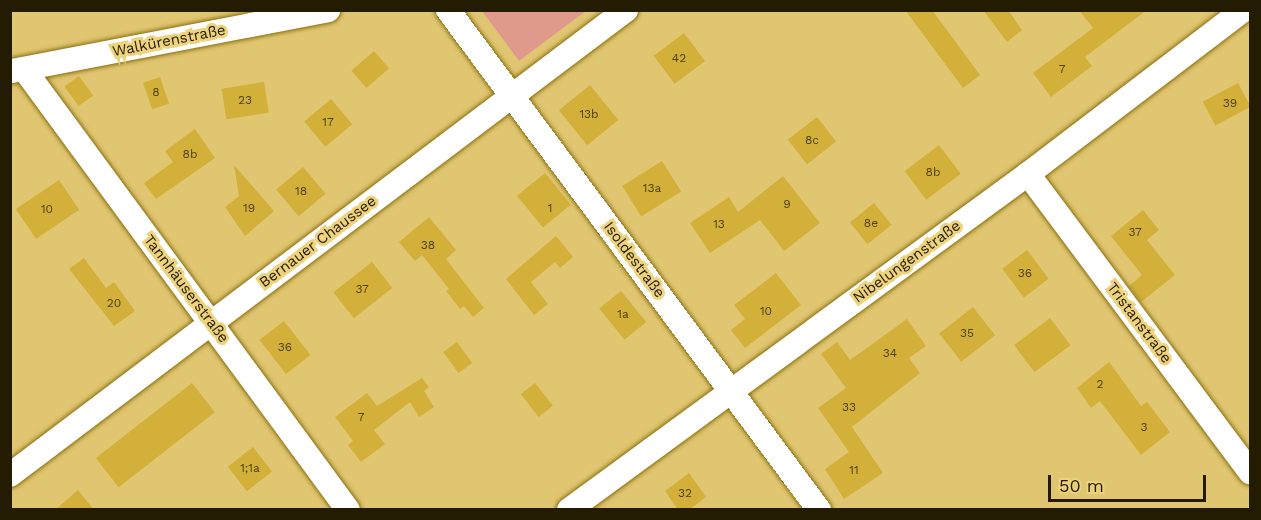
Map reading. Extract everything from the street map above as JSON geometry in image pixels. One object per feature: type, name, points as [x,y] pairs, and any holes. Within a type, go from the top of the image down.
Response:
[{"type":"street","name":"Walkürenstraße","points":[[17,70],[328,10]]},
{"type":"street","name":"Isoldestraße","points":[[448,10],[819,510]]},
{"type":"street","name":"Bernauer Chaussee","points":[[10,475],[626,10]]},
{"type":"street","name":"Nibelungenstraße","points":[[569,510],[731,389],[1028,174],[1243,10]]},
{"type":"street","name":"Tannhäuserstraße","points":[[17,70],[348,510]]},
{"type":"street","name":"Tristanstraße","points":[[1028,174],[1251,472]]},
{"type":"shaded area","points":[[482,11],[586,11],[519,61]]},
{"type":"building","points":[[905,10],[932,10],[980,75],[963,88]]},
{"type":"building","points":[[983,10],[1008,10],[1022,30],[1007,42]]},
{"type":"building","points":[[1079,10],[1147,10],[1085,57],[1092,66],[1051,97],[1033,73],[1093,28]]},
{"type":"building","points":[[684,33],[705,61],[675,84],[654,56]]},
{"type":"building","points":[[374,51],[389,68],[366,88],[351,71]]},
{"type":"building","points":[[79,76],[93,95],[79,106],[64,87]]},
{"type":"building","points":[[160,77],[169,103],[152,109],[143,83]]},
{"type":"building","points":[[264,82],[269,113],[226,119],[222,89]]},
{"type":"building","points":[[1238,83],[1250,107],[1215,126],[1203,102]]},
{"type":"building","points":[[590,85],[618,120],[587,145],[559,110]]},
{"type":"building","points":[[331,99],[352,124],[325,147],[304,121]]},
{"type":"building","points":[[817,117],[836,141],[807,164],[788,140]]},
{"type":"building","points":[[195,129],[215,158],[156,199],[144,183],[173,162],[165,151]]},
{"type":"building","points":[[939,145],[961,174],[926,200],[905,171]]},
{"type":"building","points":[[662,161],[681,192],[641,216],[622,186]]},
{"type":"building","points":[[234,165],[274,211],[245,236],[225,207],[239,196]]},
{"type":"building","points":[[303,167],[325,194],[299,216],[276,189]]},
{"type":"building","points":[[545,173],[571,205],[543,228],[517,196]]},
{"type":"building","points":[[783,176],[820,223],[784,251],[760,220],[710,253],[690,223],[729,197],[738,212]]},
{"type":"building","points":[[59,180],[79,210],[36,239],[16,209]]},
{"type":"building","points":[[874,203],[892,225],[868,244],[850,223]]},
{"type":"building","points":[[1143,210],[1159,230],[1147,240],[1175,275],[1141,302],[1129,286],[1142,275],[1111,236]]},
{"type":"building","points":[[429,217],[456,250],[446,259],[484,308],[473,317],[464,306],[460,309],[446,291],[449,289],[422,255],[415,261],[399,242]]},
{"type":"building","points":[[556,236],[573,257],[560,268],[555,262],[531,282],[548,304],[534,315],[506,279]]},
{"type":"building","points":[[1027,250],[1049,279],[1024,297],[1002,269]]},
{"type":"building","points":[[84,258],[106,288],[114,282],[135,311],[114,326],[69,269]]},
{"type":"building","points":[[372,262],[392,288],[354,318],[333,292]]},
{"type":"building","points":[[776,273],[801,305],[745,348],[731,330],[745,319],[734,305]]},
{"type":"building","points":[[621,291],[646,322],[624,340],[599,309]]},
{"type":"building","points":[[973,307],[995,335],[961,362],[939,333]]},
{"type":"building","points":[[1050,318],[1070,345],[1035,372],[1014,345]]},
{"type":"building","points":[[907,319],[926,346],[909,358],[920,373],[852,427],[883,473],[844,499],[825,469],[849,452],[818,408],[846,388],[821,354],[837,342],[850,360]]},
{"type":"building","points":[[284,321],[310,355],[286,374],[260,340]]},
{"type":"building","points":[[457,342],[472,363],[459,373],[443,352]]},
{"type":"building","points":[[1109,362],[1141,406],[1147,402],[1170,432],[1141,455],[1100,401],[1091,408],[1077,388]]},
{"type":"building","points":[[422,378],[429,387],[424,391],[434,407],[419,417],[410,402],[374,430],[385,444],[361,462],[348,445],[353,441],[335,417],[367,393],[377,406]]},
{"type":"building","points":[[192,383],[215,412],[119,487],[96,458]]},
{"type":"building","points":[[535,383],[553,406],[539,417],[521,394]]},
{"type":"building","points":[[253,447],[272,471],[247,491],[228,467]]},
{"type":"building","points":[[689,473],[706,497],[689,510],[678,510],[665,491]]},
{"type":"building","points":[[78,490],[94,510],[55,510]]}]
